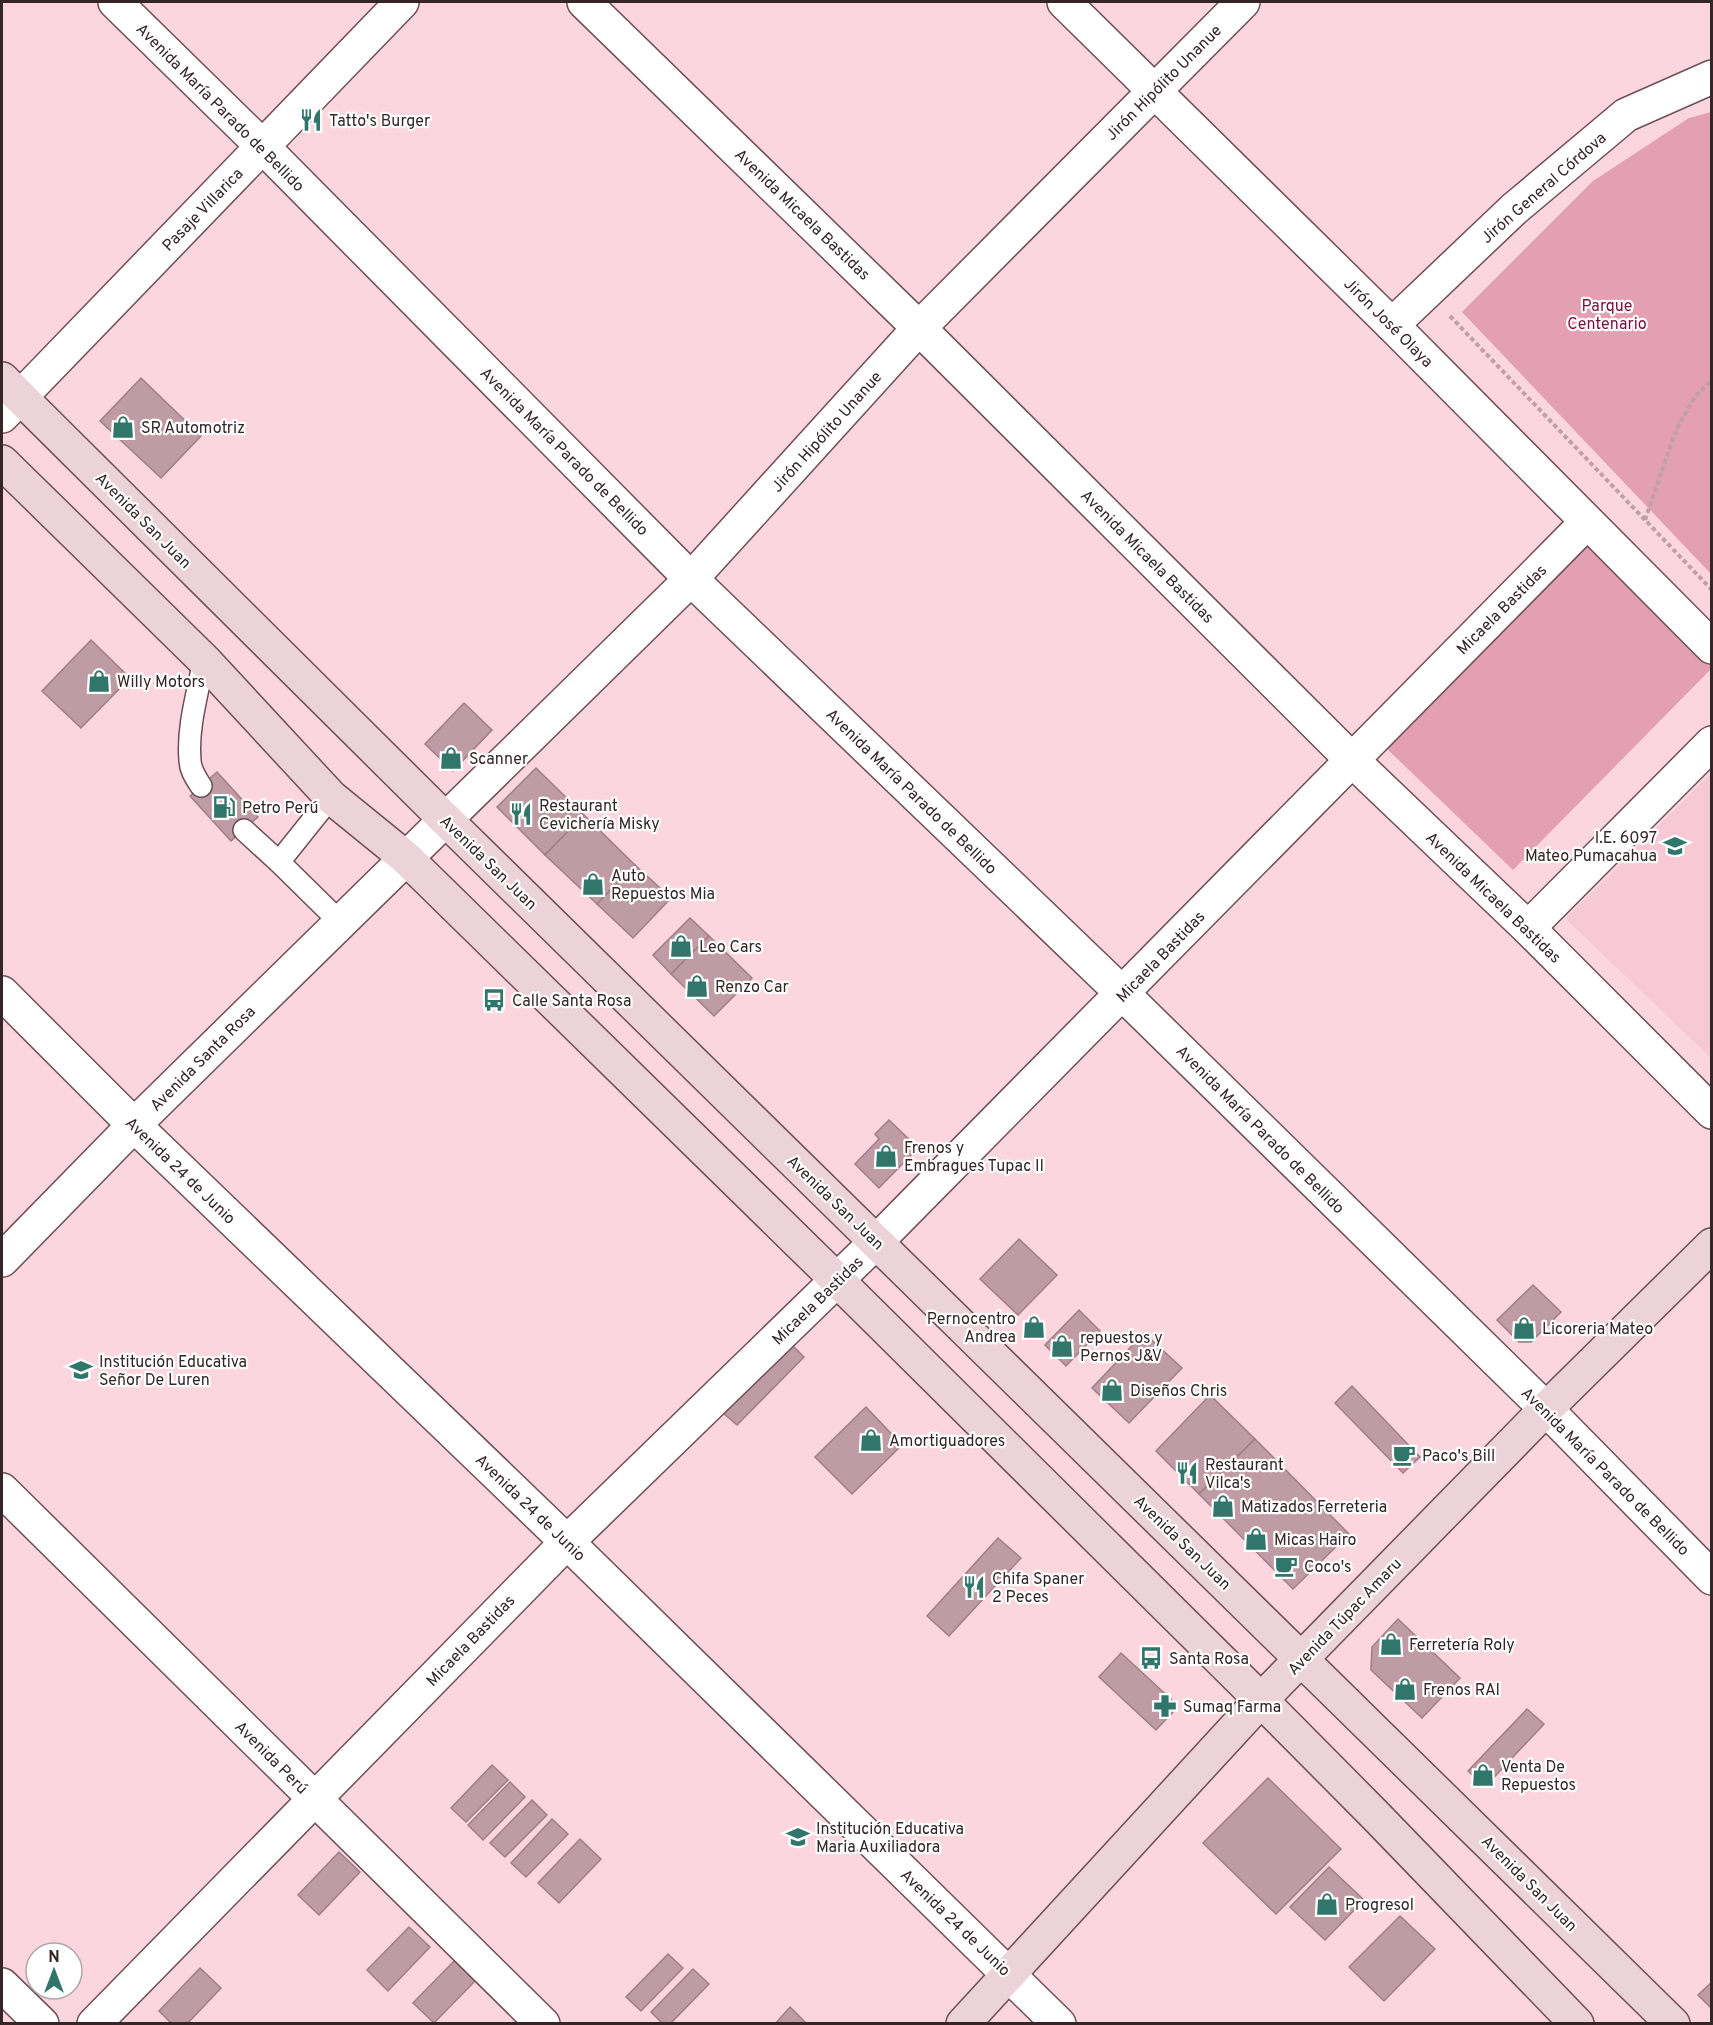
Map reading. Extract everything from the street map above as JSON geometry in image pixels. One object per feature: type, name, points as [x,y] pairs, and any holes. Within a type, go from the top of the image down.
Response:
[{"type":"main road","name":"Avenida San Juan","points":[[8,398],[446,820],[1673,2024]]},
{"type":"main road","points":[[2,462],[204,660],[331,797],[406,858],[837,1280],[1383,1823],[1577,2024]]},
{"type":"main road","name":"Avenida Túpac Amaru","points":[[963,2024],[1260,1700],[1546,1409],[1712,1245]]},
{"type":"street","name":"Avenida María Parado de Bellido","points":[[115,2],[262,146],[692,579],[1123,994],[1546,1409],[1712,1578]]},
{"type":"street","name":"Pasaje Villarica","points":[[8,398],[262,146],[402,2]]},
{"type":"street","name":"Avenida Micaela Bastidas","points":[[584,2],[920,328],[1352,760],[1528,928],[1712,1112]]},
{"type":"street","name":"Jirón José Olaya","points":[[1064,2],[1392,325],[1712,647]]},
{"type":"street","name":"Jirón Hipólito Unanue","points":[[406,858],[692,579],[920,328],[1243,2]]},
{"type":"street","name":"Jirón General Córdova","points":[[1392,325],[1514,209],[1626,115],[1712,77]]},
{"type":"street","name":"Micaela Bastidas","points":[[94,2024],[567,1542],[876,1242],[1587,522]]},
{"type":"street","points":[[1528,928],[1712,743]]},
{"type":"street","name":"Avenida Santa Rosa","points":[[2,1260],[134,1125],[406,858]]},
{"type":"street","name":"Avenida 24 de Junio","points":[[2,993],[134,1125],[567,1542],[1059,2024]]},
{"type":"street","name":"Avenida Perú","points":[[2,1490],[543,2024]]},
{"type":"street","points":[[2,1985],[42,2024]]},
{"type":"lane","points":[[201,786],[193,773],[190,761],[192,723],[204,660]]},
{"type":"lane","points":[[279,862],[331,797]]},
{"type":"lane","points":[[244,830],[340,922]]},
{"type":"path","points":[[1450,316],[1712,590]]},
{"type":"path","points":[[1615,550],[1646,519],[1676,430],[1695,397],[1712,379]]},
{"type":"shaded area","name":"I.E. 6097 Mateo Pumacahua","points":[[1711,773],[1711,1058],[1566,919]]},
{"type":"green space","name":"Parque Centenario","points":[[1712,112],[1711,574],[1462,312],[1593,181],[1689,118]]},
{"type":"green space","points":[[1588,537],[1711,662],[1711,669],[1513,870],[1384,746]]},
{"type":"building","points":[[141,378],[201,436],[161,478],[100,421]]},
{"type":"building","points":[[91,640],[130,678],[81,728],[42,691]]},
{"type":"building","points":[[464,703],[492,730],[453,771],[425,744]]},
{"type":"building","points":[[536,768],[584,815],[545,855],[497,807]]},
{"type":"building","name":"Petro Perú","points":[[217,772],[258,817],[231,841],[190,796]]},
{"type":"building","points":[[584,815],[635,865],[597,904],[545,855]]},
{"type":"building","points":[[635,865],[671,898],[633,938],[597,904]]},
{"type":"building","name":"Leo Cars","points":[[690,918],[709,936],[671,974],[653,955]]},
{"type":"building","points":[[709,936],[752,978],[714,1016],[671,974]]},
{"type":"building","name":"Frenos y Embragues Tupac II","points":[[889,1120],[918,1148],[879,1188],[855,1164],[879,1139],[875,1134]]},
{"type":"building","points":[[1019,1239],[1057,1275],[1018,1315],[980,1279]]},
{"type":"building","points":[[1533,1285],[1561,1312],[1531,1342],[1519,1342],[1497,1320]]},
{"type":"building","points":[[1079,1310],[1100,1331],[1066,1366],[1045,1345]]},
{"type":"building","points":[[1144,1333],[1182,1368],[1129,1423],[1092,1388]]},
{"type":"building","points":[[789,1342],[804,1357],[737,1425],[722,1412]]},
{"type":"building","points":[[1352,1386],[1420,1457],[1403,1473],[1335,1403]]},
{"type":"building","points":[[1210,1395],[1255,1439],[1199,1494],[1156,1451]]},
{"type":"building","points":[[866,1407],[902,1445],[852,1494],[815,1457]]},
{"type":"building","points":[[1255,1439],[1349,1534],[1293,1589],[1199,1494]]},
{"type":"building","name":"Chifa Spaner 2 Peces","points":[[998,1538],[1021,1558],[949,1636],[927,1616]]},
{"type":"building","points":[[1398,1619],[1460,1678],[1422,1718],[1371,1670],[1372,1647]]},
{"type":"building","points":[[1121,1653],[1173,1701],[1174,1711],[1156,1730],[1099,1677]]},
{"type":"building","points":[[1527,1709],[1544,1724],[1485,1787],[1468,1771]]},
{"type":"building","points":[[492,1765],[508,1780],[466,1822],[451,1808]]},
{"type":"building","points":[[1268,1778],[1341,1849],[1276,1914],[1203,1843]]},
{"type":"building","points":[[510,1782],[525,1797],[483,1840],[468,1825]]},
{"type":"building","points":[[532,1800],[547,1815],[505,1857],[490,1843]]},
{"type":"building","points":[[552,1819],[568,1834],[526,1877],[511,1863]]},
{"type":"building","points":[[580,1839],[601,1859],[559,1903],[538,1883]]},
{"type":"building","points":[[339,1852],[360,1872],[319,1915],[298,1895]]},
{"type":"building","name":"Progresol","points":[[1329,1867],[1364,1900],[1325,1940],[1290,1907]]},
{"type":"building","points":[[1400,1916],[1435,1949],[1384,2001],[1349,1967]]},
{"type":"building","points":[[409,1927],[430,1947],[388,1991],[367,1970]]},
{"type":"building","points":[[668,1954],[683,1968],[641,2011],[626,1997]]},
{"type":"building","points":[[455,1960],[476,1980],[434,2023],[413,2003]]},
{"type":"building","points":[[200,1968],[221,1988],[187,2024],[172,2024],[159,2011]]},
{"type":"building","points":[[693,1969],[709,1984],[670,2024],[663,2024],[651,2012]]},
{"type":"building","points":[[1712,1982],[1712,2009],[1698,1995]]},
{"type":"building","points":[[790,2007],[807,2024],[775,2024]]},
{"type":"place","name":"Tatto's Burger","points":[[311,120]]},
{"type":"place","name":"SR Automotriz","points":[[123,427]]},
{"type":"place","name":"Willy Motors","points":[[99,681]]},
{"type":"place","name":"Scanner","points":[[451,758]]},
{"type":"place","name":"Petro Perú","points":[[224,807]]},
{"type":"place","name":"Restaurant Cevichería Misky","points":[[521,814]]},
{"type":"place","name":"I.E. 6097 Mateo Pumacahua","points":[[1675,846]]},
{"type":"place","name":"Auto Repuestos Mia","points":[[593,884]]},
{"type":"place","name":"Leo Cars","points":[[681,946]]},
{"type":"place","name":"Renzo Car","points":[[697,986]]},
{"type":"place","name":"Calle Santa Rosa","points":[[494,1000]]},
{"type":"place","name":"Frenos y Embragues Tupac II","points":[[886,1156]]},
{"type":"place","name":"Pernocentro Andrea","points":[[1034,1327]]},
{"type":"place","name":"Licoreria Mateo","points":[[1524,1328]]},
{"type":"place","name":"repuestos y Pernos J&V","points":[[1062,1346]]},
{"type":"place","name":"Institución Educativa Señor De Luren","points":[[81,1370]]},
{"type":"place","name":"Diseños Chris","points":[[1112,1390]]},
{"type":"place","name":"Amortiguadores","points":[[871,1440]]},
{"type":"place","name":"Paco's Bill","points":[[1404,1455]]},
{"type":"place","name":"Restaurant Vilca's","points":[[1187,1473]]},
{"type":"place","name":"Matizados Ferreteria","points":[[1223,1506]]},
{"type":"place","name":"Micas Hairo","points":[[1256,1539]]},
{"type":"place","name":"Coco's","points":[[1286,1566]]},
{"type":"place","name":"Chifa Spaner 2 Peces","points":[[974,1587]]},
{"type":"place","name":"Ferretería Roly","points":[[1391,1644]]},
{"type":"place","name":"Santa Rosa","points":[[1151,1658]]},
{"type":"place","name":"Frenos RAI","points":[[1405,1689]]},
{"type":"place","name":"Sumaq Farma","points":[[1165,1706]]},
{"type":"place","name":"Venta De Repuestos","points":[[1483,1775]]},
{"type":"place","name":"Institución Educativa Maria Auxiliadora","points":[[798,1837]]},
{"type":"place","name":"Progresol","points":[[1327,1904]]}]
